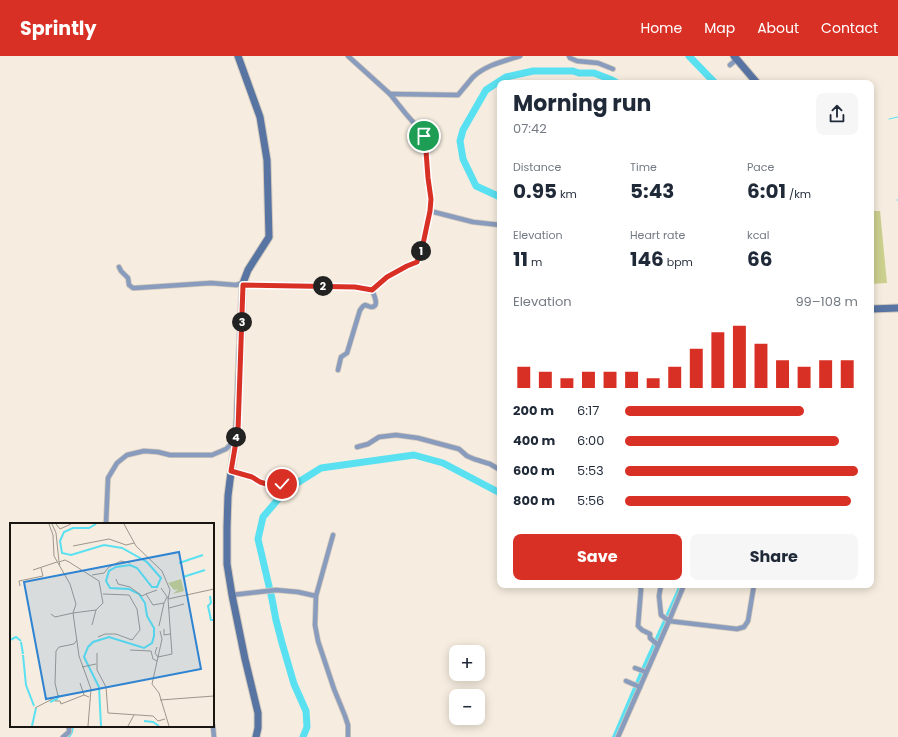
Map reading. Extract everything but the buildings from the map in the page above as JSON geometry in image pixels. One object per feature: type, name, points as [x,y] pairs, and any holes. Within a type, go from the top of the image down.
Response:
[{"type":"street","points":[[238,56],[260,116],[268,160],[269,237],[248,270],[243,284],[239,408],[228,496],[227,527],[227,564],[232,595],[258,713],[258,728],[256,737]]},
{"type":"street","points":[[348,56],[390,94],[424,136],[431,199],[423,244],[417,262],[387,277],[372,290]]},
{"type":"street","points":[[390,94],[458,94],[483,70],[492,65],[520,56]]},
{"type":"street","points":[[569,56],[576,61],[598,63],[613,68]]},
{"type":"street","points":[[730,65],[736,58],[754,80]]},
{"type":"street","points":[[430,211],[473,222],[497,225]]},
{"type":"street","points":[[119,267],[120,271],[128,278],[129,285],[133,288],[211,283],[236,285],[355,287],[372,290]]},
{"type":"street","points":[[338,370],[341,357],[347,353],[360,310],[365,305],[374,307],[376,303],[372,290]]},
{"type":"street","points":[[874,309],[898,308]]},
{"type":"street","points":[[357,447],[368,444],[379,437],[385,436],[396,435],[418,438],[460,449],[474,460],[494,465],[497,468]]},
{"type":"street","points":[[106,523],[108,478],[117,463],[127,456],[144,451],[170,455],[212,456],[226,449],[236,439]]},
{"type":"street","points":[[231,471],[252,477],[260,482],[273,486],[282,484]]},
{"type":"street","points":[[333,536],[316,596],[315,625],[318,641],[334,689],[345,716],[348,737]]},
{"type":"street","points":[[640,588],[638,626],[650,634],[650,638],[656,644]]},
{"type":"street","points":[[660,588],[659,596],[661,615],[667,620],[731,629],[744,627],[748,621],[754,588]]},
{"type":"street","points":[[618,737],[644,671],[683,588]]},
{"type":"street","points":[[232,595],[276,590],[298,592],[316,596]]},
{"type":"street","points":[[635,668],[644,671]]},
{"type":"street","points":[[626,681],[638,686]]},
{"type":"street","points":[[63,737],[69,732],[69,727]]},
{"type":"street","points":[[213,727],[214,737]]},
{"type":"green space","points":[[874,211],[880,211],[887,283],[874,284]]},
{"type":"water","points":[[678,588],[684,588],[616,737],[612,737]]},
{"type":"waterway","points":[[689,56],[712,80]]},
{"type":"waterway","points":[[501,80],[506,77],[533,71],[573,71],[579,73],[594,73],[612,80]]},
{"type":"waterway","points":[[497,83],[486,90],[463,130],[460,141],[463,159],[476,186],[497,196]]},
{"type":"waterway","points":[[889,119],[898,117]]},
{"type":"waterway","points":[[303,737],[307,727],[306,711],[294,684],[282,643],[258,539],[263,517],[286,490],[321,468],[414,455],[443,463],[497,491]]},
{"type":"waterway","points":[[68,737],[72,727]]},
{"type":"route","points":[[282,484],[273,486],[260,482],[252,477],[231,471],[238,430],[243,285],[355,287],[372,290],[383,279],[417,262],[423,244],[431,199],[424,136]]}]
